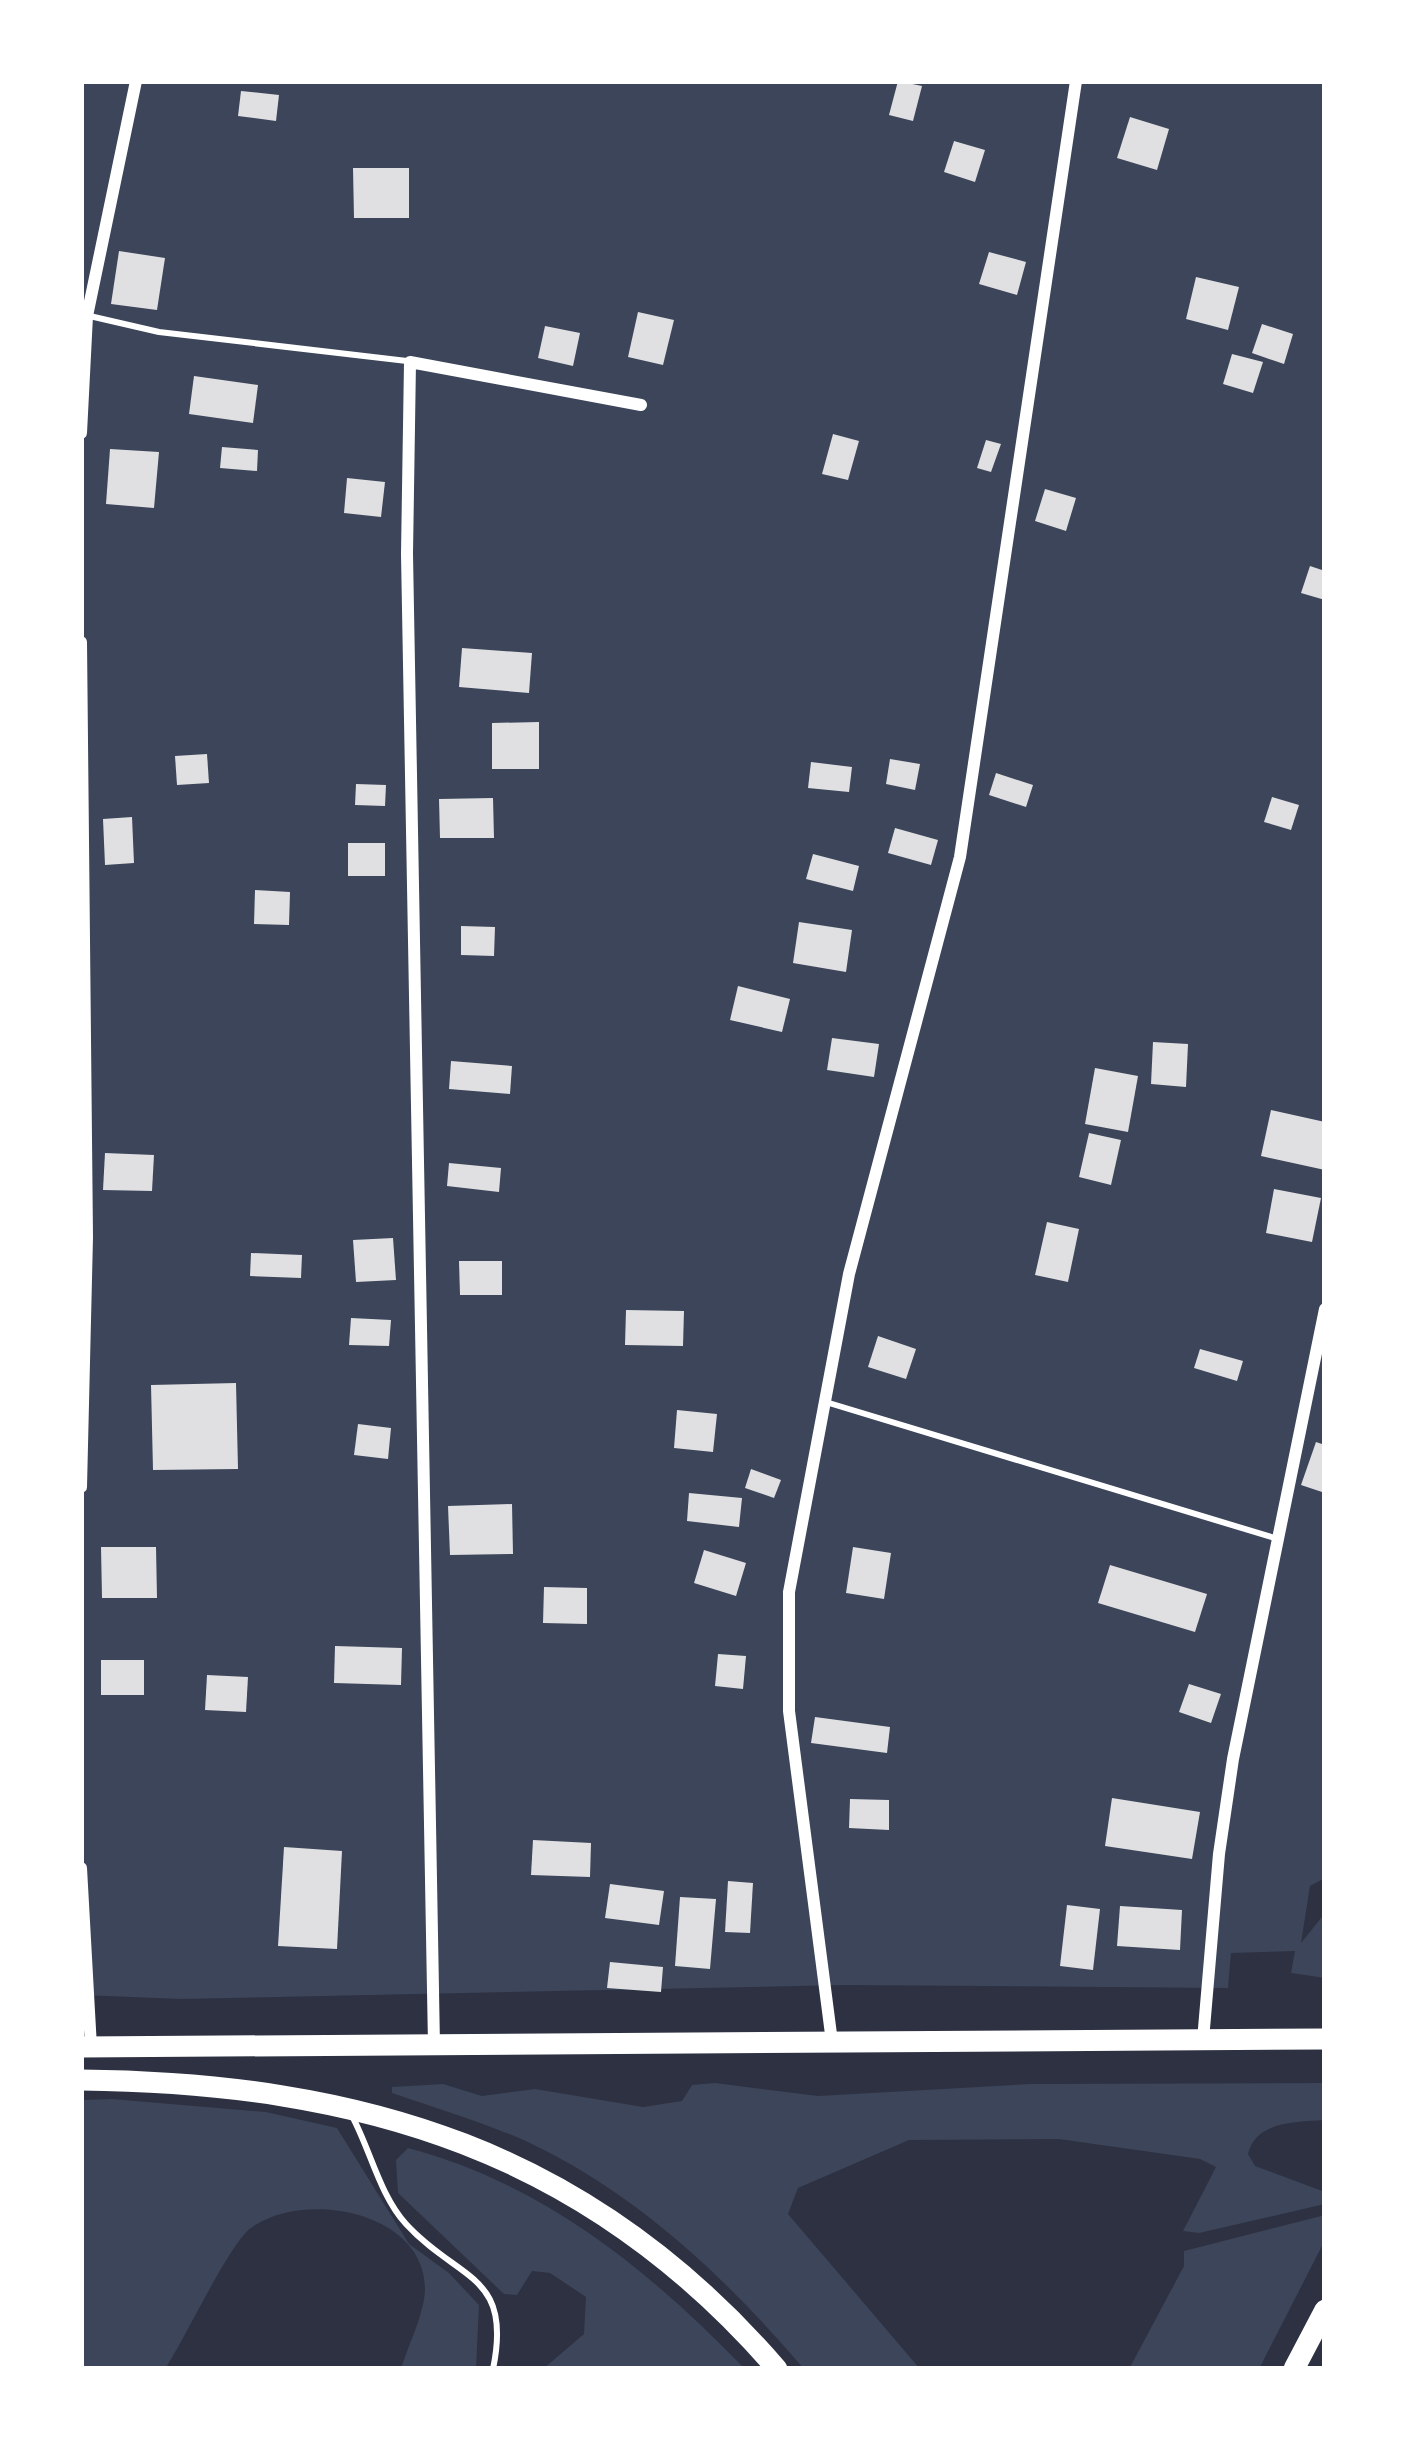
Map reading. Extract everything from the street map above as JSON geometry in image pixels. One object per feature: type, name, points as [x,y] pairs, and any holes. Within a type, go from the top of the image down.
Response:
[{"type":"main road","points":[[86,2047],[1325,2039]]},
{"type":"main road","points":[[81,2080],[260,2091],[347,2105],[515,2164],[602,2210],[671,2263],[777,2369]]},
{"type":"main road","points":[[1294,2369],[1325,2310]]},
{"type":"street","points":[[81,434],[84,315],[136,81]]},
{"type":"street","points":[[832,2042],[795,1767],[786,1656],[797,1538],[829,1403],[849,1274],[959,857],[1076,81]]},
{"type":"street","points":[[434,2044],[406,554],[410,362],[641,405]]},
{"type":"street","points":[[81,642],[87,1165],[81,1487]]},
{"type":"street","points":[[1203,2040],[1233,1759],[1325,1309]]},
{"type":"street","points":[[81,1868],[86,2047]]},
{"type":"lane","points":[[84,315],[159,332],[410,362]]},
{"type":"lane","points":[[829,1403],[1281,1540]]},
{"type":"lane","points":[[347,2105],[404,2223],[490,2294],[501,2331],[493,2369]]},
{"type":"shaded area","points":[[81,81],[1325,81],[1325,1878],[1310,1886],[1301,1943],[1325,1913],[1325,1978],[1291,1973],[1295,1951],[1231,1953],[1228,1988],[845,1985],[181,1999],[81,1995]]},
{"type":"shaded area","points":[[715,2083],[818,2096],[1030,2084],[1325,2083],[1325,2120],[1268,2129],[1252,2143],[1248,2154],[1255,2166],[1325,2192],[1325,2204],[1199,2233],[1183,2231],[1216,2167],[1200,2159],[1059,2139],[909,2140],[798,2188],[788,2214],[920,2369],[804,2369],[712,2272],[608,2188],[530,2143],[392,2093],[392,2087],[443,2084],[482,2096],[535,2089],[643,2107],[682,2101],[692,2085]]},
{"type":"shaded area","points":[[81,2100],[266,2112],[337,2128],[409,2244],[449,2273],[479,2305],[476,2369],[401,2369],[424,2299],[420,2263],[406,2242],[384,2225],[358,2215],[300,2210],[273,2216],[242,2237],[165,2369],[81,2369]]},
{"type":"shaded area","points":[[408,2148],[505,2184],[592,2235],[671,2298],[745,2369],[543,2369],[584,2334],[586,2297],[550,2273],[532,2271],[517,2295],[504,2294],[398,2193],[396,2160]]},
{"type":"shaded area","points":[[1325,2215],[1325,2240],[1259,2369],[1129,2369],[1184,2266],[1184,2251]]},
{"type":"building","points":[[898,81],[922,86],[913,121],[889,115]]},
{"type":"building","points":[[241,91],[279,95],[276,121],[238,116]]},
{"type":"building","points":[[1130,117],[1169,129],[1157,170],[1117,158]]},
{"type":"building","points":[[954,141],[985,150],[975,182],[944,172]]},
{"type":"building","points":[[353,168],[409,168],[409,218],[354,218]]},
{"type":"building","points":[[119,251],[165,258],[157,310],[111,304]]},
{"type":"building","points":[[989,252],[1026,262],[1017,295],[979,284]]},
{"type":"building","points":[[1196,277],[1239,287],[1228,330],[1186,319]]},
{"type":"building","points":[[638,312],[674,320],[663,365],[628,357]]},
{"type":"building","points":[[1262,324],[1293,334],[1284,364],[1252,353]]},
{"type":"building","points":[[545,326],[580,333],[573,366],[538,358]]},
{"type":"building","points":[[1232,354],[1263,362],[1253,393],[1223,384]]},
{"type":"building","points":[[194,376],[258,385],[253,423],[189,414]]},
{"type":"building","points":[[833,434],[859,441],[848,480],[822,474]]},
{"type":"building","points":[[986,440],[1001,444],[991,472],[977,468]]},
{"type":"building","points":[[222,447],[258,450],[257,471],[220,468]]},
{"type":"building","points":[[110,449],[159,452],[154,508],[106,504]]},
{"type":"building","points":[[347,478],[385,482],[381,517],[344,513]]},
{"type":"building","points":[[1045,489],[1076,498],[1066,531],[1035,521]]},
{"type":"building","points":[[1310,566],[1325,571],[1325,600],[1301,593]]},
{"type":"building","points":[[462,648],[532,653],[529,693],[459,687]]},
{"type":"building","points":[[539,722],[539,769],[492,769],[492,723]]},
{"type":"building","points":[[207,754],[209,783],[177,785],[175,756]]},
{"type":"building","points":[[890,759],[920,764],[915,790],[886,784]]},
{"type":"building","points":[[811,762],[852,767],[849,792],[808,788]]},
{"type":"building","points":[[996,773],[1033,785],[1026,807],[989,795]]},
{"type":"building","points":[[356,784],[386,785],[385,806],[355,805]]},
{"type":"building","points":[[1272,797],[1299,805],[1291,830],[1264,822]]},
{"type":"building","points":[[493,798],[494,838],[440,838],[439,799]]},
{"type":"building","points":[[132,817],[134,863],[105,865],[103,819]]},
{"type":"building","points":[[895,828],[938,840],[931,865],[888,853]]},
{"type":"building","points":[[348,843],[385,843],[385,876],[348,876]]},
{"type":"building","points":[[813,854],[859,866],[853,891],[806,879]]},
{"type":"building","points":[[255,890],[290,892],[289,925],[254,924]]},
{"type":"building","points":[[799,922],[852,930],[846,972],[793,963]]},
{"type":"building","points":[[461,926],[495,927],[494,956],[461,955]]},
{"type":"building","points":[[738,986],[790,999],[782,1032],[730,1020]]},
{"type":"building","points":[[832,1038],[879,1044],[874,1077],[827,1070]]},
{"type":"building","points":[[1153,1042],[1188,1044],[1186,1087],[1151,1084]]},
{"type":"building","points":[[451,1061],[512,1066],[510,1094],[449,1089]]},
{"type":"building","points":[[1095,1068],[1138,1076],[1128,1132],[1085,1124]]},
{"type":"building","points":[[1271,1110],[1325,1122],[1325,1170],[1261,1156]]},
{"type":"building","points":[[1089,1133],[1121,1140],[1111,1185],[1079,1177]]},
{"type":"building","points":[[105,1153],[154,1155],[152,1191],[103,1190]]},
{"type":"building","points":[[449,1163],[501,1168],[499,1192],[447,1186]]},
{"type":"building","points":[[1274,1189],[1321,1198],[1312,1242],[1266,1233]]},
{"type":"building","points":[[1047,1222],[1079,1229],[1068,1282],[1035,1275]]},
{"type":"building","points":[[393,1238],[396,1280],[356,1282],[353,1240]]},
{"type":"building","points":[[251,1253],[302,1255],[301,1278],[250,1276]]},
{"type":"building","points":[[459,1261],[502,1261],[502,1295],[460,1295]]},
{"type":"building","points":[[626,1310],[684,1311],[683,1346],[625,1345]]},
{"type":"building","points":[[351,1318],[391,1320],[389,1346],[349,1345]]},
{"type":"building","points":[[878,1336],[916,1349],[906,1379],[868,1367]]},
{"type":"building","points":[[1200,1349],[1243,1361],[1237,1381],[1194,1368]]},
{"type":"building","points":[[236,1383],[238,1469],[153,1470],[151,1385]]},
{"type":"building","points":[[677,1410],[717,1414],[713,1452],[674,1448]]},
{"type":"building","points":[[358,1424],[391,1428],[388,1459],[354,1455]]},
{"type":"building","points":[[1316,1442],[1325,1445],[1325,1493],[1301,1485]]},
{"type":"building","points":[[751,1469],[781,1480],[774,1498],[745,1488]]},
{"type":"building","points":[[689,1493],[742,1498],[739,1527],[687,1521]]},
{"type":"building","points":[[512,1504],[513,1554],[450,1555],[448,1506]]},
{"type":"building","points":[[101,1547],[156,1547],[157,1598],[102,1598]]},
{"type":"building","points":[[853,1547],[891,1553],[884,1599],[846,1593]]},
{"type":"building","points":[[704,1550],[746,1563],[736,1596],[694,1583]]},
{"type":"building","points":[[1110,1565],[1207,1594],[1195,1632],[1098,1603]]},
{"type":"building","points":[[544,1587],[587,1588],[587,1624],[543,1623]]},
{"type":"building","points":[[335,1646],[402,1648],[401,1685],[334,1683]]},
{"type":"building","points":[[718,1654],[746,1656],[743,1689],[715,1686]]},
{"type":"building","points":[[101,1660],[144,1660],[144,1695],[101,1695]]},
{"type":"building","points":[[207,1675],[248,1677],[246,1712],[205,1710]]},
{"type":"building","points":[[1189,1684],[1221,1694],[1211,1723],[1179,1712]]},
{"type":"building","points":[[815,1717],[890,1727],[887,1753],[811,1743]]},
{"type":"building","points":[[1112,1798],[1200,1812],[1192,1859],[1105,1846]]},
{"type":"building","points":[[850,1799],[889,1800],[889,1830],[849,1828]]},
{"type":"building","points":[[533,1840],[591,1843],[590,1877],[531,1875]]},
{"type":"building","points":[[284,1847],[342,1851],[337,1949],[278,1946]]},
{"type":"building","points":[[728,1881],[753,1883],[750,1933],[725,1932]]},
{"type":"building","points":[[610,1884],[664,1891],[659,1925],[605,1918]]},
{"type":"building","points":[[680,1897],[716,1899],[710,1969],[675,1966]]},
{"type":"building","points":[[1067,1905],[1100,1909],[1093,1970],[1060,1966]]},
{"type":"building","points":[[1120,1906],[1182,1910],[1180,1950],[1117,1946]]},
{"type":"building","points":[[610,1962],[663,1967],[661,1992],[607,1988]]}]
